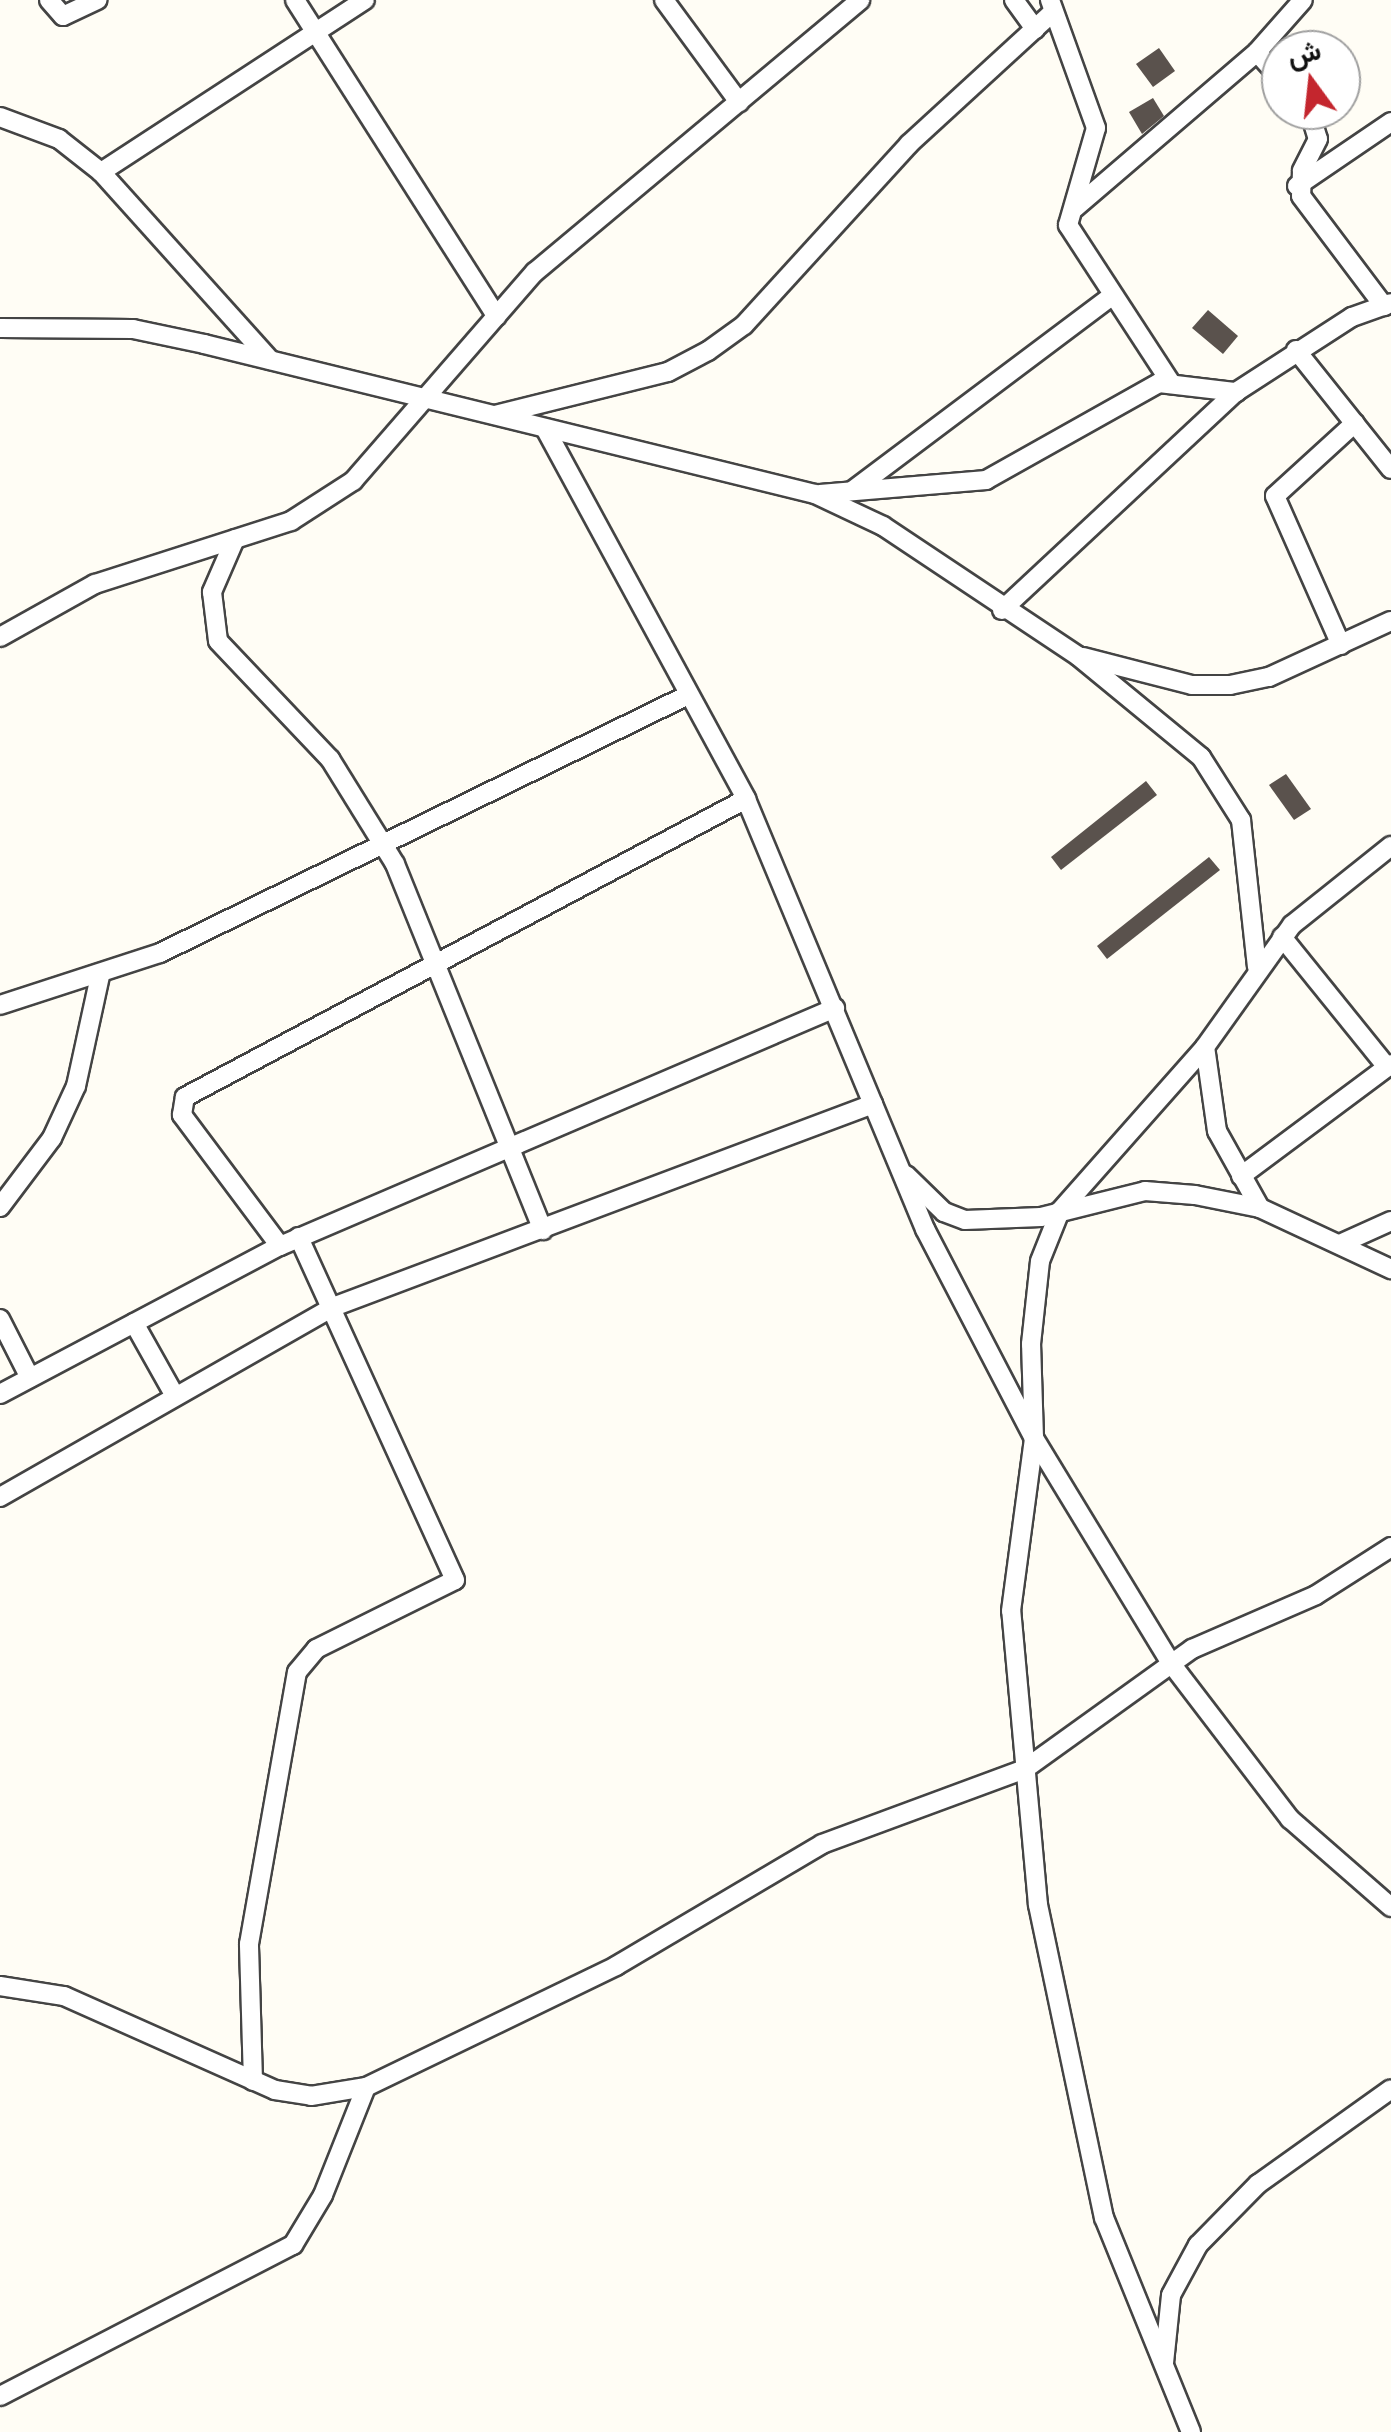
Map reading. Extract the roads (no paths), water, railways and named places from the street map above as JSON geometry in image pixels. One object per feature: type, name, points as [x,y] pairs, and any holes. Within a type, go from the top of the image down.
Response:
[{"type":"street","points":[[49,0],[63,16],[98,0]]},
{"type":"street","points":[[294,0],[496,316]]},
{"type":"street","points":[[101,172],[365,0]]},
{"type":"street","points":[[1014,0],[1035,28]]},
{"type":"street","points":[[1072,210],[1257,52],[1302,0]]},
{"type":"street","points":[[669,2],[739,102]]},
{"type":"street","points":[[0,637],[95,584],[291,521],[353,481],[428,402],[535,272],[739,102],[848,4]]},
{"type":"street","points":[[490,416],[668,372],[708,351],[744,324],[908,144],[1035,28],[1052,6]]},
{"type":"street","points":[[1052,6],[1096,128],[1072,210],[1074,240],[1171,383]]},
{"type":"street","points":[[1257,52],[1261,56]]},
{"type":"street","points":[[0,117],[59,139],[101,172],[271,361]]},
{"type":"street","points":[[1298,186],[1391,122]]},
{"type":"street","points":[[1298,186],[1318,139],[1315,130]]},
{"type":"street","points":[[1002,610],[1236,392],[1296,350],[1387,304],[1298,186]]},
{"type":"street","points":[[851,492],[1112,296]]},
{"type":"street","points":[[0,328],[133,329],[815,494],[883,526],[1002,610],[1078,656],[1202,757],[1224,788],[1250,862],[1256,967]]},
{"type":"street","points":[[1296,350],[1391,469]]},
{"type":"street","points":[[815,494],[986,480],[1138,392],[1171,383],[1236,392]]},
{"type":"street","points":[[1342,646],[1275,496],[1355,423]]},
{"type":"street","points":[[546,430],[686,696],[746,798],[898,1168],[1034,1438],[1170,1662],[1290,1820],[1391,1907]]},
{"type":"street","points":[[235,539],[212,592],[218,641],[330,759],[380,842],[438,962],[543,1230]]},
{"type":"street","points":[[1078,656],[1192,685],[1230,684],[1342,646],[1391,621]]},
{"type":"street","points":[[0,1005],[100,976],[245,915],[380,842],[686,696]]},
{"type":"street","points":[[280,1246],[182,1115],[184,1097],[746,798]]},
{"type":"street","points":[[1191,2432],[1164,2378],[1104,2218],[1038,1904],[1012,1611],[1034,1438],[1030,1344],[1040,1261],[1060,1211],[1205,1046],[1256,967],[1282,936],[1389,851]]},
{"type":"street","points":[[1241,1176],[1389,1066],[1282,936]]},
{"type":"street","points":[[0,1207],[52,1138],[76,1086],[100,976]]},
{"type":"street","points":[[0,1394],[280,1246],[835,1008]]},
{"type":"street","points":[[1205,1046],[1217,1131],[1260,1208]]},
{"type":"street","points":[[0,1496],[332,1307],[873,1104]]},
{"type":"street","points":[[898,1168],[944,1212],[965,1220],[1060,1211],[1145,1191],[1260,1208],[1391,1269]]},
{"type":"street","points":[[1340,1244],[1391,1221]]},
{"type":"street","points":[[253,2081],[249,1944],[297,1672],[316,1649],[455,1580],[300,1237]]},
{"type":"street","points":[[0,1319],[30,1378]]},
{"type":"street","points":[[134,1323],[174,1396]]},
{"type":"street","points":[[0,1986],[64,1996],[253,2081],[311,2096],[366,2088],[616,1966],[822,1844],[1025,1769],[1170,1662],[1316,1595],[1391,1547]]},
{"type":"street","points":[[0,2396],[292,2244],[323,2195],[366,2088]]},
{"type":"street","points":[[1164,2378],[1171,2295],[1198,2245],[1271,2174],[1391,2090]]}]
